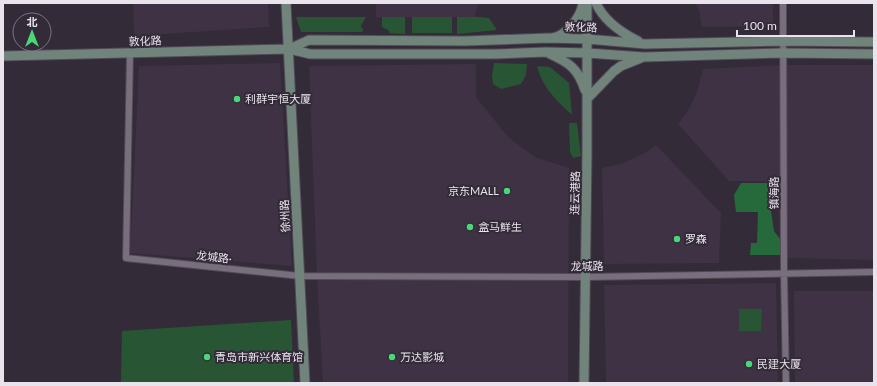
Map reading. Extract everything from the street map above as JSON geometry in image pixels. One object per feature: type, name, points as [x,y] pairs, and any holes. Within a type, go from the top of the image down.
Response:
[{"type":"main road","name":"徐州路","points":[[286,3],[305,383]]},
{"type":"main road","points":[[548,38],[559,36],[571,26],[582,11],[583,3]]},
{"type":"main road","name":"连云港路","points":[[584,383],[588,39],[587,3]]},
{"type":"main road","points":[[596,3],[600,11],[613,26],[626,35],[645,44]]},
{"type":"main road","name":"敦化路","points":[[288,49],[309,40],[465,41],[548,38],[588,39],[645,44],[783,41],[874,42]]},
{"type":"main road","name":"敦化路","points":[[3,56],[288,49],[310,54],[496,54],[546,52],[644,57],[783,53],[874,54]]},
{"type":"main road","points":[[546,52],[564,60],[574,68],[582,82],[587,99],[614,71],[621,66],[644,57]]},
{"type":"street","name":"镇海路","points":[[783,3],[786,383]]},
{"type":"street","name":"龙城路·","points":[[130,53],[126,258],[300,276]]},
{"type":"street","name":"龙城路","points":[[300,276],[586,277],[874,272]]},
{"type":"shaded area","points":[[133,3],[268,3],[269,27],[134,36]]},
{"type":"shaded area","points":[[376,3],[479,3],[474,17],[376,17]]},
{"type":"shaded area","points":[[695,3],[773,3],[773,26],[702,27],[699,10]]},
{"type":"shaded area","points":[[280,63],[292,266],[130,253],[139,66]]},
{"type":"shaded area","points":[[476,64],[476,97],[508,137],[535,157],[569,168],[568,383],[323,383],[317,276],[309,66]]},
{"type":"shaded area","points":[[783,65],[874,65],[874,260],[784,258],[784,181],[729,181],[678,124],[687,112],[696,95],[703,69]]},
{"type":"shaded area","points":[[656,145],[721,213],[719,263],[604,264],[602,168],[624,163],[647,152]]},
{"type":"shaded area","points":[[776,283],[778,383],[606,383],[604,285]]},
{"type":"shaded area","points":[[794,291],[874,291],[874,383],[795,383]]},
{"type":"green space","points":[[296,17],[366,17],[361,26],[362,29],[364,29],[362,32],[301,32]]},
{"type":"green space","points":[[382,17],[405,17],[405,34],[390,33],[382,27]]},
{"type":"green space","points":[[412,17],[452,17],[452,33],[412,33]]},
{"type":"green space","points":[[457,17],[489,18],[497,30],[457,34]]},
{"type":"green space","points":[[494,63],[527,64],[526,75],[521,84],[501,89],[493,84],[492,76]]},
{"type":"green space","points":[[537,66],[550,67],[569,83],[572,115],[546,87],[539,74]]},
{"type":"green space","points":[[569,123],[577,123],[581,156],[573,158],[570,152]]},
{"type":"green space","points":[[741,183],[767,183],[774,231],[780,239],[780,255],[750,255],[751,243],[757,243],[758,212],[736,212],[734,195]]},
{"type":"green space","points":[[739,309],[762,309],[761,331],[739,331]]},
{"type":"green space","name":"青岛市新兴体育馆","points":[[291,320],[294,383],[121,383],[122,331]]},
{"type":"place","name":"利群宇恒大厦","points":[[237,99]]},
{"type":"place","name":"京东MALL","points":[[507,191]]},
{"type":"place","name":"盒马鲜生","points":[[470,227]]},
{"type":"place","name":"罗森","points":[[677,239]]},
{"type":"place","name":"青岛市新兴体育馆","points":[[207,357]]},
{"type":"place","name":"万达影城","points":[[392,357]]},
{"type":"place","name":"民建大厦","points":[[749,364]]}]
